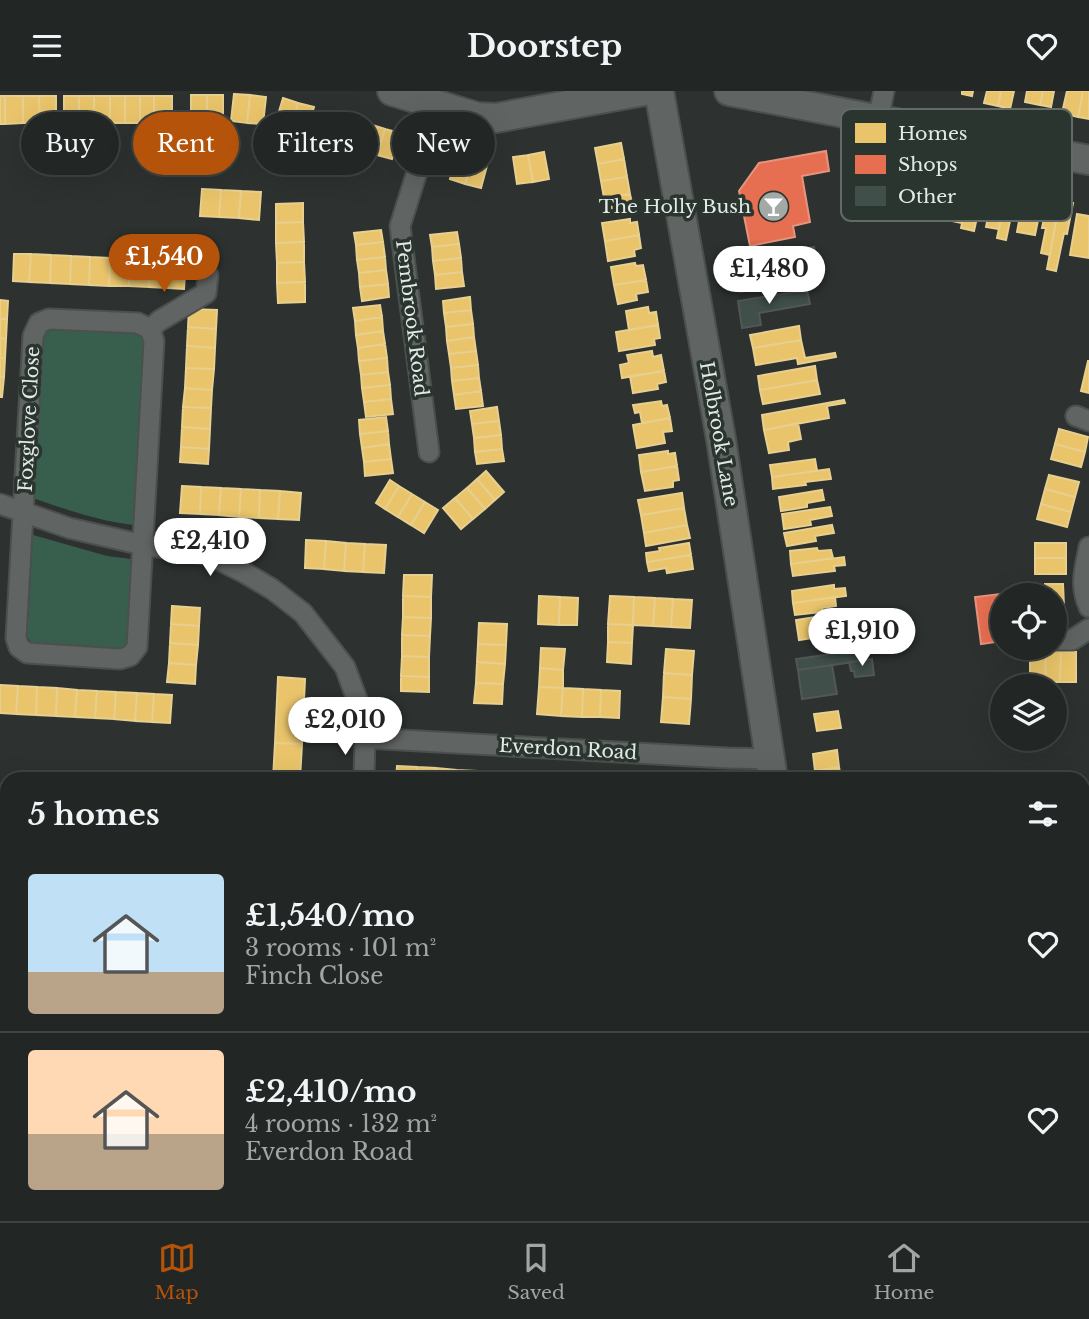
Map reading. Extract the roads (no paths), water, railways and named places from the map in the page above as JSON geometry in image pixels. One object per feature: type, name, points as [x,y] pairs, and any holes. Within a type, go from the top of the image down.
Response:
[{"type":"street","points":[[392,91],[477,117],[496,118],[644,91]]},
{"type":"street","name":"Holbrook Lane","points":[[659,91],[720,439],[772,769]]},
{"type":"street","points":[[729,91],[841,113]]},
{"type":"street","points":[[880,109],[884,91]]},
{"type":"street","name":"Pembrook Road","points":[[429,452],[400,226],[438,105]]},
{"type":"street","points":[[24,511],[16,638],[19,647],[27,653],[120,659],[130,656],[136,647],[143,545],[154,341],[150,328],[206,293],[208,275]]},
{"type":"street","name":"Foxglove Close","points":[[24,511],[33,335],[39,324],[49,319],[138,323],[150,328]]},
{"type":"street","points":[[0,503],[69,528],[143,545],[209,555],[263,583],[303,613],[345,667],[358,702],[365,738],[364,772]]},
{"type":"street","points":[[1089,547],[1084,576],[1084,595],[1089,607]]},
{"type":"street","points":[[1067,640],[1073,640],[1089,629]]},
{"type":"street","name":"Everdon Road","points":[[365,738],[715,758],[772,769]]},
{"type":"place","name":"The Holly Bush","points":[[774,206]]}]
